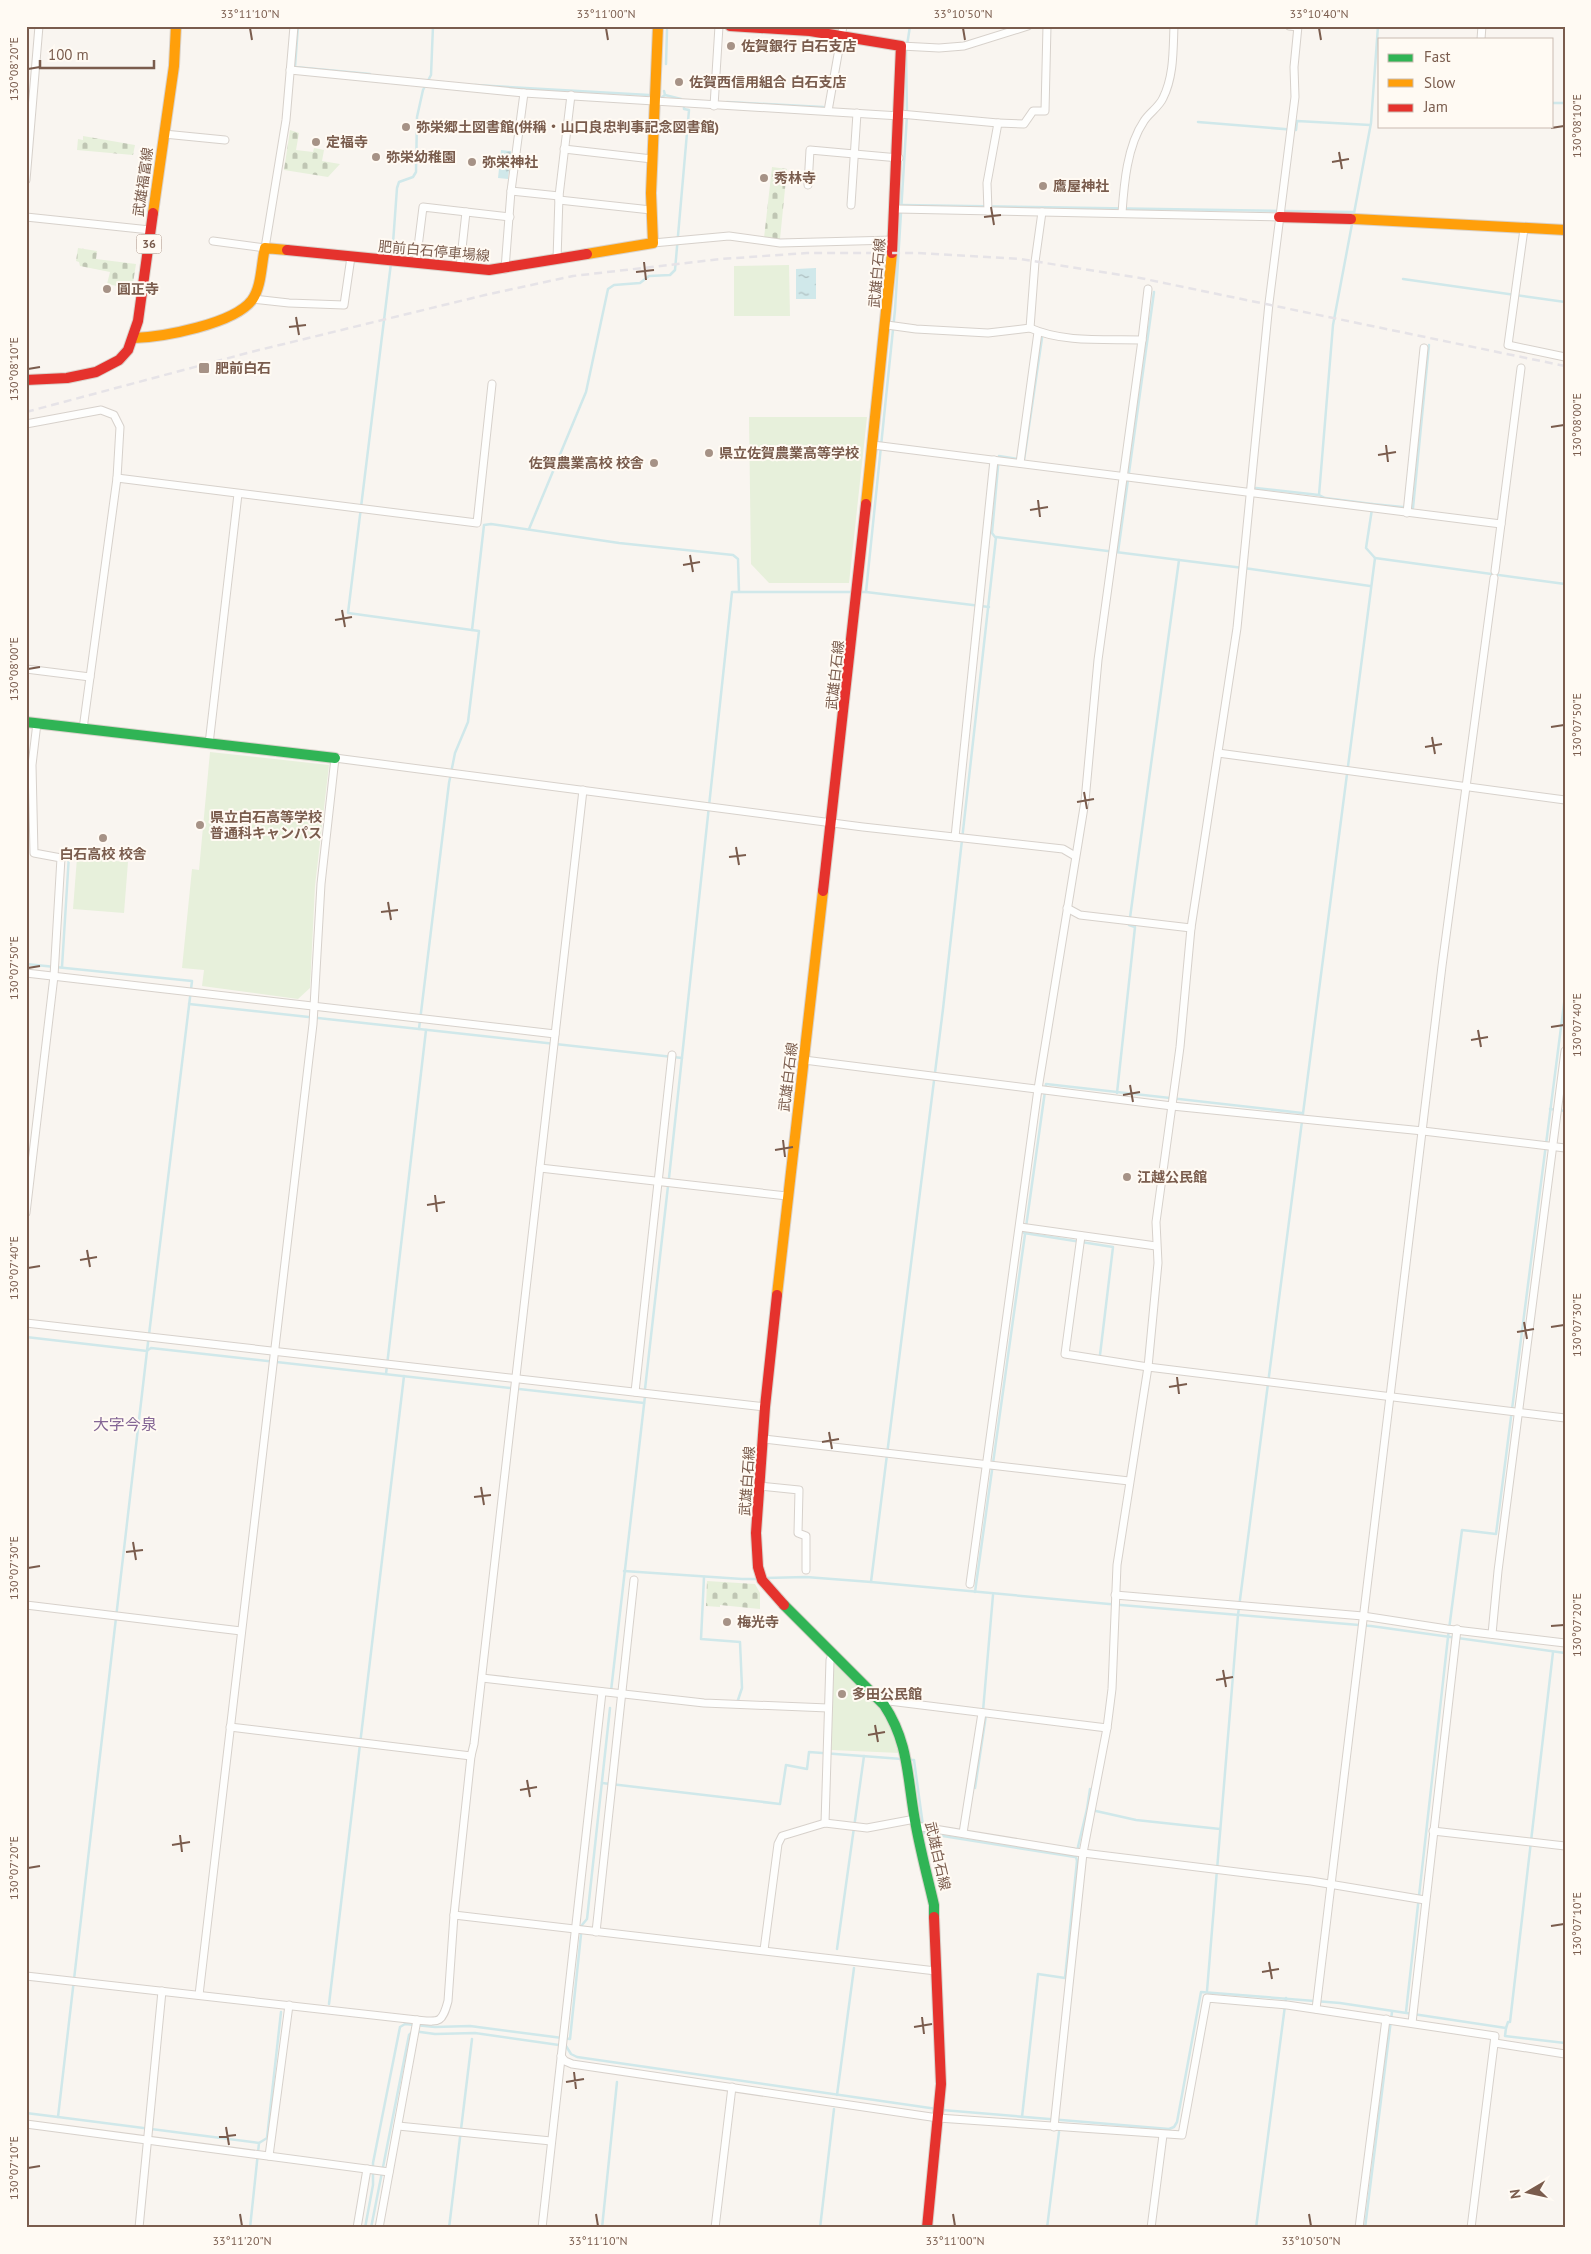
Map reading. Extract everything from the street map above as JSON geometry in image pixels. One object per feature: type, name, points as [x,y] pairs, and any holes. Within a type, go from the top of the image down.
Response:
[{"type":"main road","name":"武雄福富線","points":[[26,380],[82,375],[111,367],[128,350],[134,338],[174,66],[176,26]]},
{"type":"main road","points":[[653,243],[651,210],[652,159],[658,26]]},
{"type":"main road","points":[[730,26],[842,31],[905,46]]},
{"type":"main road","name":"武雄白石線","points":[[905,46],[904,115],[899,158],[901,210],[894,240],[891,325],[878,383],[877,445],[857,595],[832,823],[787,1196],[766,1407],[756,1532],[758,1567],[761,1578],[771,1592],[884,1705],[896,1722],[904,1742],[934,1905],[941,2069],[927,2228]]},
{"type":"main road","points":[[1279,213],[1353,219],[1565,230]]},
{"type":"main road","name":"肥前白石停車場線","points":[[265,248],[489,270],[505,269],[653,243]]},
{"type":"main road","points":[[134,338],[154,337],[229,318],[245,309],[253,298],[265,248]]},
{"type":"main road","points":[[26,722],[335,758]]},
{"type":"street","points":[[26,180],[38,63],[39,26]]},
{"type":"street","points":[[213,241],[265,248],[286,120],[294,26]]},
{"type":"street","points":[[714,103],[719,26]]},
{"type":"street","points":[[905,46],[939,48],[964,46],[1028,26]]},
{"type":"street","points":[[290,70],[524,93],[655,100],[682,104],[714,103],[828,110],[1024,124],[1033,111],[1045,111],[1047,26]]},
{"type":"street","points":[[1122,211],[1137,133],[1144,120],[1163,99],[1171,73],[1174,26]]},
{"type":"street","points":[[1054,2122],[1079,1853],[1092,1810],[1112,1689],[1117,1565],[1148,1367],[1158,1263],[1156,1222],[1180,1047],[1191,928],[1238,628],[1279,213],[1295,96],[1294,67],[1298,27],[1288,26]]},
{"type":"street","points":[[828,110],[842,31]]},
{"type":"street","points":[[505,269],[524,93]]},
{"type":"street","points":[[557,260],[559,198],[571,95]]},
{"type":"street","points":[[852,205],[858,113]]},
{"type":"street","points":[[988,208],[987,183],[998,123]]},
{"type":"street","points":[[164,134],[224,140]]},
{"type":"street","points":[[564,149],[652,159]]},
{"type":"street","points":[[808,185],[810,150],[899,158]]},
{"type":"street","points":[[512,191],[651,210]]},
{"type":"street","points":[[416,264],[423,207],[510,217]]},
{"type":"street","points":[[901,210],[988,208],[1042,212],[1279,213]]},
{"type":"street","points":[[460,267],[466,212]]},
{"type":"street","points":[[1030,328],[1035,262],[1042,212]]},
{"type":"street","points":[[26,217],[150,230]]},
{"type":"street","points":[[1524,229],[1508,345],[1565,357]]},
{"type":"street","points":[[653,243],[729,236],[780,243],[894,240]]},
{"type":"street","points":[[253,298],[289,303],[344,305],[351,257]]},
{"type":"street","points":[[970,1584],[990,1465],[1067,908],[1085,801],[1098,660],[1113,552],[1127,477],[1148,288]]},
{"type":"street","points":[[891,325],[916,329],[988,333],[1030,328],[1038,332],[1074,338],[1142,340]]},
{"type":"street","points":[[1021,460],[1038,332]]},
{"type":"street","points":[[1408,509],[1424,348]]},
{"type":"street","points":[[1316,2004],[1442,966],[1521,368]]},
{"type":"street","points":[[117,478],[478,523],[492,384]]},
{"type":"street","points":[[26,424],[48,418],[106,410],[114,415],[120,427],[117,478],[83,729]]},
{"type":"street","points":[[877,445],[997,460],[1021,460],[1127,477],[1372,509],[1408,509],[1501,524]]},
{"type":"street","points":[[960,838],[979,606],[997,460]]},
{"type":"street","points":[[210,744],[238,494]]},
{"type":"street","points":[[26,669],[90,677]]},
{"type":"street","points":[[26,1213],[55,970],[62,858],[34,853],[32,765],[37,723]]},
{"type":"street","points":[[1218,753],[1565,800]]},
{"type":"street","points":[[199,1995],[313,1024],[321,884],[335,758],[832,823],[1063,849],[1075,856]]},
{"type":"street","points":[[26,1976],[289,2005],[417,2022],[435,2022],[441,2020],[445,2014],[448,2001],[454,1915],[471,1756],[482,1678],[553,1045],[584,790]]},
{"type":"street","points":[[1067,908],[1080,915],[1191,928]]},
{"type":"street","points":[[26,973],[55,970],[184,992],[314,1010],[421,1018],[555,1034]]},
{"type":"street","points":[[1492,1634],[1514,1412],[1549,1146],[1557,1110],[1565,1051]]},
{"type":"street","points":[[636,1392],[672,1057]]},
{"type":"street","points":[[804,1060],[1043,1090],[1172,1102],[1302,1119],[1565,1148]]},
{"type":"street","points":[[540,1168],[787,1196]]},
{"type":"street","points":[[1023,1228],[1080,1240],[1156,1246]]},
{"type":"street","points":[[1080,1240],[1065,1354],[1148,1367],[1565,1418]]},
{"type":"street","points":[[26,1323],[155,1338],[274,1359],[393,1365],[514,1386],[636,1392],[766,1407]]},
{"type":"street","points":[[764,1439],[1129,1481]]},
{"type":"street","points":[[760,1486],[799,1490],[798,1533],[806,1536],[806,1570]]},
{"type":"street","points":[[542,2228],[562,2037],[612,1693],[634,1580]]},
{"type":"street","points":[[1115,1601],[1239,1606],[1362,1622],[1565,1643]]},
{"type":"street","points":[[26,1605],[242,1631]]},
{"type":"street","points":[[1412,2023],[1421,1900],[1433,1831],[1453,1632]]},
{"type":"street","points":[[825,1823],[830,1660],[834,1653]]},
{"type":"street","points":[[482,1678],[728,1706],[828,1708]]},
{"type":"street","points":[[596,1932],[612,1784],[612,1693]]},
{"type":"street","points":[[884,1705],[889,1701],[1107,1728]]},
{"type":"street","points":[[963,1833],[985,1713]]},
{"type":"street","points":[[230,1727],[471,1756]]},
{"type":"street","points":[[764,1950],[778,1844],[782,1836],[825,1823],[867,1828],[919,1825],[1079,1853],[1330,1885],[1421,1900]]},
{"type":"street","points":[[1433,1831],[1565,1846]]},
{"type":"street","points":[[454,1915],[936,1971]]},
{"type":"street","points":[[139,2228],[162,1991]]},
{"type":"street","points":[[561,2053],[565,2061],[572,2064],[732,2087],[938,2112],[1054,2122],[1163,2135],[1182,2135],[1207,1998],[1285,2005],[1316,2004],[1389,2019],[1495,2036],[1471,2228]]},
{"type":"street","points":[[268,2156],[289,2005]]},
{"type":"street","points":[[1359,2228],[1389,2019]]},
{"type":"street","points":[[379,2228],[387,2172],[398,2126],[417,2022]]},
{"type":"street","points":[[1495,2044],[1565,2054]]},
{"type":"street","points":[[715,2228],[732,2087]]},
{"type":"street","points":[[26,2124],[148,2137],[249,2154],[387,2172]]},
{"type":"street","points":[[398,2126],[551,2141]]},
{"type":"street","points":[[1151,2228],[1163,2135]]},
{"type":"street","points":[[357,2228],[369,2169]]},
{"type":"green space","points":[[290,130],[299,133],[296,150],[313,152],[314,148],[324,150],[322,161],[340,164],[328,177],[284,170]]},
{"type":"green space","points":[[83,136],[135,145],[133,155],[77,150],[78,139],[83,140]]},
{"type":"green space","points":[[772,167],[787,169],[780,239],[764,238]]},
{"type":"green space","points":[[78,248],[97,251],[96,259],[136,264],[131,296],[121,295],[122,287],[107,284],[110,272],[80,266],[79,262],[76,261]]},
{"type":"green space","points":[[789,265],[790,316],[734,316],[734,266]]},
{"type":"green space","points":[[749,417],[867,417],[849,583],[769,583],[751,564]]},
{"type":"green space","points":[[210,752],[329,765],[315,886],[310,988],[298,999],[202,986],[204,970],[182,968],[192,869],[199,870]]},
{"type":"green space","points":[[77,858],[128,862],[124,913],[73,909]]},
{"type":"green space","points":[[707,1581],[755,1584],[760,1593],[760,1609],[720,1605],[720,1607],[706,1606]]},
{"type":"green space","points":[[836,1662],[867,1693],[883,1713],[890,1725],[900,1753],[831,1750],[829,1746],[831,1665]]},
{"type":"water","points":[[501,150],[511,151],[508,179],[498,178]]},
{"type":"water","points":[[816,268],[816,299],[796,299],[796,269]]},
{"type":"waterway","points":[[298,26],[295,67],[370,74]]},
{"type":"waterway","points":[[392,257],[397,188],[399,182],[413,177],[416,172],[417,117],[423,90],[431,75],[433,26]]},
{"type":"waterway","points":[[861,592],[866,592],[895,310],[907,115],[906,52],[910,26]]},
{"type":"waterway","points":[[1256,488],[1319,495],[1333,325],[1371,123],[1378,26]]},
{"type":"waterway","points":[[666,64],[667,30]]},
{"type":"waterway","points":[[475,85],[649,95]]},
{"type":"waterway","points":[[662,97],[665,95],[664,91]]},
{"type":"waterway","points":[[665,95],[681,99]]},
{"type":"waterway","points":[[727,102],[823,107]]},
{"type":"waterway","points":[[529,529],[586,392],[608,289],[614,285],[640,283],[649,276],[670,275],[675,270],[689,110],[684,109],[684,103]]},
{"type":"waterway","points":[[1554,103],[1565,103]]},
{"type":"waterway","points":[[1198,122],[1296,130],[1297,121],[1370,125]]},
{"type":"waterway","points":[[902,205],[1353,212]]},
{"type":"waterway","points":[[189,1004],[419,1029],[449,783],[455,753],[468,722],[479,631],[348,613],[391,263]]},
{"type":"waterway","points":[[1403,279],[1565,302]]},
{"type":"waterway","points":[[1118,552],[1154,292]]},
{"type":"waterway","points":[[995,537],[992,533],[999,456],[1024,460],[1042,338]]},
{"type":"waterway","points":[[1372,504],[1413,508],[1429,345]]},
{"type":"waterway","points":[[1319,495],[1325,498],[1372,504]]},
{"type":"waterway","points":[[1372,509],[1366,548],[1375,558]]},
{"type":"waterway","points":[[472,630],[484,525],[491,524],[619,543],[733,555],[738,559],[739,591]]},
{"type":"waterway","points":[[871,1582],[943,1009],[996,537],[1370,586]]},
{"type":"waterway","points":[[1207,1991],[1238,1615],[1375,558],[1565,584]]},
{"type":"waterway","points":[[1117,1093],[1135,927],[1129,925],[1179,560]]},
{"type":"waterway","points":[[669,1178],[732,592],[856,592]]},
{"type":"waterway","points":[[866,592],[989,607]]},
{"type":"waterway","points":[[62,967],[69,855],[73,854]]},
{"type":"waterway","points":[[26,964],[192,981],[147,1351]]},
{"type":"waterway","points":[[1406,2012],[1448,1637],[1462,1530],[1496,1534],[1565,996]]},
{"type":"waterway","points":[[419,1029],[682,1058]]},
{"type":"waterway","points":[[386,1374],[426,1030]]},
{"type":"waterway","points":[[975,1592],[1046,1084],[1302,1113]]},
{"type":"waterway","points":[[1550,1109],[1565,1111]]},
{"type":"waterway","points":[[645,1389],[668,1186]]},
{"type":"waterway","points":[[1024,1233],[1113,1247],[1100,1355]]},
{"type":"waterway","points":[[26,1337],[147,1351],[58,2117],[259,2143],[250,2228]]},
{"type":"waterway","points":[[148,1350],[151,1348],[644,1403]]},
{"type":"waterway","points":[[329,2004],[404,1376]]},
{"type":"waterway","points":[[611,1691],[645,1396]]},
{"type":"waterway","points":[[624,1571],[760,1579]]},
{"type":"waterway","points":[[704,1577],[701,1639],[740,1642],[742,1688],[738,1700]]},
{"type":"waterway","points":[[765,1578],[806,1577],[871,1582],[1371,1626],[1565,1653]]},
{"type":"waterway","points":[[983,1711],[993,1595]]},
{"type":"waterway","points":[[1506,2028],[1508,2022],[1510,2022],[1553,1652]]},
{"type":"waterway","points":[[365,2228],[373,2185],[373,2163],[400,2027],[405,2024],[435,2027],[470,2026],[570,2039],[582,1925],[587,1919],[610,1708]]},
{"type":"waterway","points":[[975,1788],[986,1715]]},
{"type":"waterway","points":[[602,1783],[780,1804],[786,1765],[807,1769],[809,1752],[902,1759]]},
{"type":"waterway","points":[[837,1949],[864,1756]]},
{"type":"waterway","points":[[908,1760],[914,1760],[924,1833],[1075,1857]]},
{"type":"waterway","points":[[1087,1809],[1090,1789]]},
{"type":"waterway","points":[[1077,1851],[1087,1809],[1136,1820],[1220,1829]]},
{"type":"waterway","points":[[1022,2117],[1038,1974],[1065,1978],[1076,1857]]},
{"type":"waterway","points":[[837,2095],[854,1968]]},
{"type":"waterway","points":[[942,2110],[1169,2129],[1174,2127],[1177,2122],[1201,1992],[1340,2003],[1506,2028],[1505,2036],[1565,2043]]},
{"type":"waterway","points":[[1256,2228],[1286,1998]]},
{"type":"waterway","points":[[259,2143],[267,2138],[281,2012]]},
{"type":"waterway","points":[[1365,2228],[1392,2012]]},
{"type":"waterway","points":[[371,2228],[409,2035],[413,2031],[435,2034],[475,2033],[566,2046],[571,2054],[577,2057],[937,2109]]},
{"type":"waterway","points":[[449,2228],[472,2039]]},
{"type":"waterway","points":[[602,2228],[617,2082]]},
{"type":"waterway","points":[[820,2228],[834,2109]]},
{"type":"waterway","points":[[26,2113],[58,2117]]},
{"type":"waterway","points":[[1047,2228],[1059,2132]]},
{"type":"railway","points":[[26,412],[251,352],[485,295],[573,276],[721,259],[807,253],[917,253],[1020,259],[1140,278],[1565,366]]},
{"type":"traffic: fast","points":[[26,722],[335,758]]},
{"type":"traffic: fast","points":[[784,1605],[884,1705],[899,1734],[906,1763],[918,1836],[934,1905],[934,1917]]},
{"type":"traffic: slow","points":[[153,213],[174,66],[176,26]]},
{"type":"traffic: slow","points":[[587,254],[653,243],[651,193],[658,26]]},
{"type":"traffic: slow","points":[[1355,219],[1565,230]]},
{"type":"traffic: slow","points":[[134,338],[197,328],[230,316],[252,300],[258,288],[265,248],[287,250]]},
{"type":"traffic: slow","points":[[866,504],[892,253]]},
{"type":"traffic: slow","points":[[777,1295],[823,891]]},
{"type":"traffic: jam","points":[[730,26],[810,31],[901,46],[892,253]]},
{"type":"traffic: jam","points":[[26,380],[67,378],[96,372],[119,360],[128,350],[138,321],[153,213]]},
{"type":"traffic: jam","points":[[1279,217],[1351,219]]},
{"type":"traffic: jam","points":[[287,250],[489,270],[587,254]]},
{"type":"traffic: jam","points":[[823,891],[866,504]]},
{"type":"traffic: jam","points":[[777,1295],[765,1407],[756,1533],[758,1567],[762,1580],[784,1605]]},
{"type":"traffic: jam","points":[[927,2228],[941,2084],[934,1917]]},
{"type":"place","name":"佐賀銀行 白石支店","points":[[731,46]]},
{"type":"place","name":"佐賀西信用組合 白石支店","points":[[679,82]]},
{"type":"place","name":"弥栄郷土図書館(併稱・山口良忠判事記念図書館)","points":[[406,127]]},
{"type":"place","name":"定福寺","points":[[316,142]]},
{"type":"place","name":"弥栄幼稚園","points":[[376,157]]},
{"type":"place","name":"弥栄神社","points":[[472,162]]},
{"type":"place","name":"秀林寺","points":[[764,178]]},
{"type":"place","name":"鷹屋神社","points":[[1043,186]]},
{"type":"place","name":"圓正寺","points":[[107,289]]},
{"type":"place","name":"肥前白石","points":[[204,368]]},
{"type":"place","name":"県立佐賀農業高等学校","points":[[709,453]]},
{"type":"place","name":"佐賀農業高校 校舎","points":[[654,463]]},
{"type":"place","name":"県立白石高等学校 普通科キャンパス","points":[[200,825]]},
{"type":"place","name":"白石高校 校舎","points":[[103,838]]},
{"type":"place","name":"江越公民館","points":[[1127,1177]]},
{"type":"place","name":"梅光寺","points":[[727,1622]]},
{"type":"place","name":"多田公民館","points":[[842,1694]]},
{"type":"district","name":"大字今泉","points":[[125,1424]]}]
